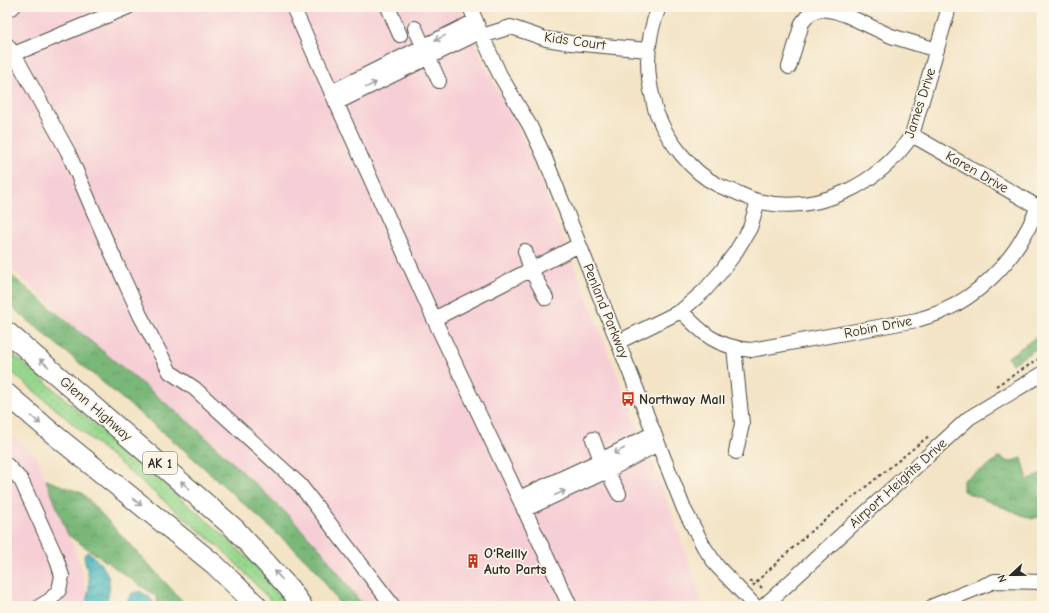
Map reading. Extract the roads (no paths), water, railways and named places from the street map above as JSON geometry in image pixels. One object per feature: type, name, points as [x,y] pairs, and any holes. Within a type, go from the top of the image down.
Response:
[{"type":"highway","name":"Glenn Highway","points":[[7,332],[234,528],[289,588],[302,606]]},
{"type":"highway","points":[[7,394],[51,432],[216,565],[257,606]]},
{"type":"street","points":[[7,9],[13,7]]},
{"type":"street","points":[[128,7],[10,50],[68,152],[140,315],[170,372],[194,388],[300,485],[393,606]]},
{"type":"street","points":[[293,7],[434,319],[570,606]]},
{"type":"street","points":[[388,7],[400,35]]},
{"type":"street","name":"Penland Parkway","points":[[470,7],[500,74],[530,126],[545,158],[684,510],[716,566],[755,606]]},
{"type":"street","name":"James Drive","points":[[659,7],[655,17],[648,50],[649,82],[658,117],[674,146],[693,167],[715,184],[758,201],[796,204],[818,201],[839,195],[859,186],[876,175],[903,149],[912,135],[949,7]]},
{"type":"street","points":[[789,67],[802,23],[810,13],[822,9],[846,15],[891,36],[937,50]]},
{"type":"street","points":[[415,28],[439,81]]},
{"type":"street","name":"Kids Court","points":[[334,97],[426,52],[479,30],[511,28],[546,39],[648,50]]},
{"type":"street","name":"Karen Drive","points":[[912,135],[1040,207]]},
{"type":"street","points":[[618,342],[681,311],[704,291],[735,253],[750,228],[758,201]]},
{"type":"street","name":"Robin Drive","points":[[681,311],[700,331],[718,342],[734,348],[751,350],[917,320],[943,311],[966,298],[988,281],[1007,259],[1026,233],[1040,207]]},
{"type":"street","points":[[434,319],[580,245]]},
{"type":"street","points":[[525,251],[531,270],[546,298]]},
{"type":"street","points":[[734,348],[742,424],[736,452]]},
{"type":"street","name":"Airport Heights Drive","points":[[764,606],[969,418],[1042,374]]},
{"type":"street","points":[[593,439],[618,494]]},
{"type":"street","points":[[522,504],[604,466],[656,439]]},
{"type":"street","points":[[7,465],[21,480],[56,557],[62,576],[59,590],[50,600],[40,606]]},
{"type":"street","points":[[933,606],[995,581],[1042,582]]},
{"type":"water","points":[[89,552],[101,564],[108,576],[109,589],[105,606],[87,606],[86,601],[89,583],[84,555]]},
{"type":"water","points":[[140,591],[151,599],[154,606],[124,606],[132,593]]},
{"type":"place","name":"Northway Mall","points":[[628,399]]},
{"type":"place","name":"O'Reilly Auto Parts","points":[[473,561]]}]
